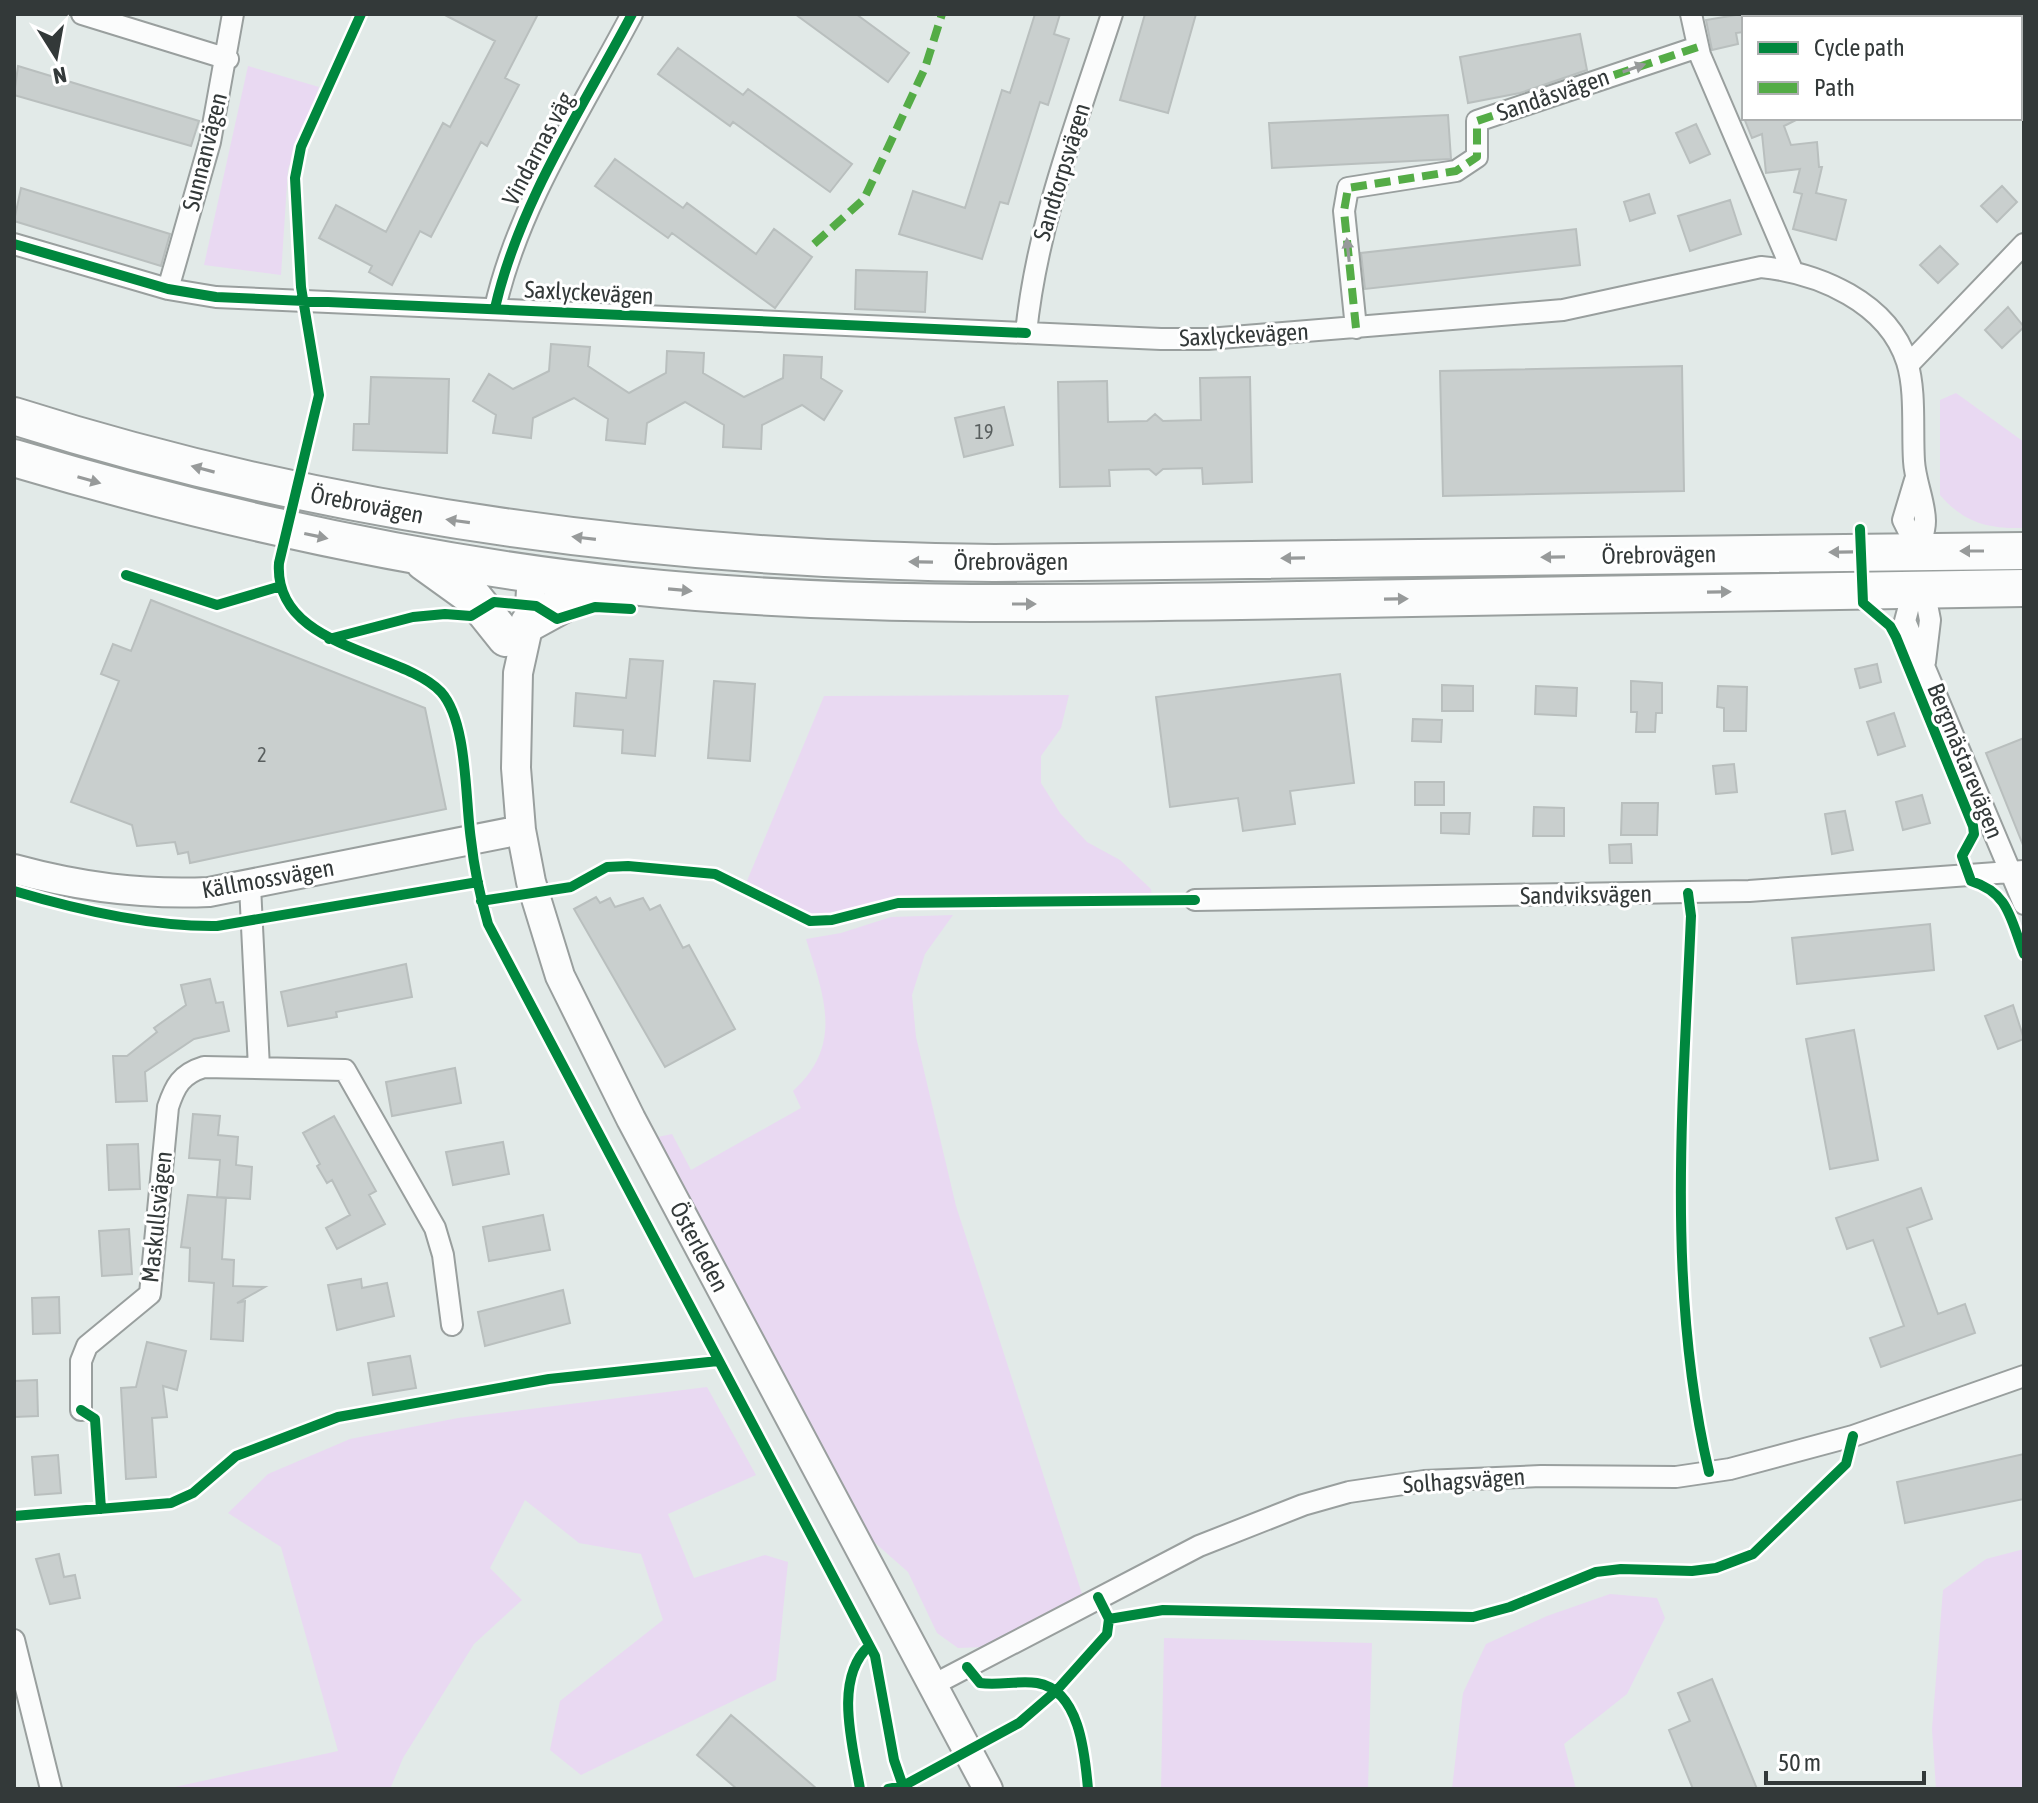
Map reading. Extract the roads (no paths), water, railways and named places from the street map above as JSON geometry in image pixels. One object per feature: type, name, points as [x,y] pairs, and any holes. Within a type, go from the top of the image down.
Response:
[{"type":"highway","name":"Örebrovägen","points":[[14,416],[253,483],[372,508],[689,551],[855,562],[2024,551]]},
{"type":"highway","name":"Örebrovägen","points":[[14,458],[173,504],[416,557],[602,583],[757,597],[1029,604],[2024,588]]},
{"type":"highway","points":[[532,573],[535,532]]},
{"type":"highway","points":[[1919,552],[1924,589]]},
{"type":"highway","points":[[416,557],[518,631],[602,583]]},
{"type":"main road","name":"Österleden","points":[[532,573],[518,631],[516,768],[521,830],[545,933],[580,1022],[988,1789]]},
{"type":"main road","name":"Källmossvägen","points":[[14,869],[91,888],[181,893],[250,886],[521,830]]},
{"type":"street","points":[[82,14],[228,59]]},
{"type":"street","name":"Sunnanvägen","points":[[168,289],[210,142],[228,59],[233,14]]},
{"type":"street","name":"Vindarnas väg","points":[[495,308],[506,260],[522,220],[632,14]]},
{"type":"street","name":"Sandtorpsvägen","points":[[1026,333],[1032,275],[1043,228],[1112,14]]},
{"type":"street","points":[[1691,14],[1698,47],[1792,270]]},
{"type":"street","name":"Sandåsvägen","points":[[1356,328],[1344,211],[1348,188],[1456,171],[1477,157],[1477,121],[1698,47]]},
{"type":"street","name":"Saxlyckevägen","points":[[14,244],[168,289],[230,298],[1208,339],[1563,310],[1761,267],[1792,270],[1831,286],[1872,309],[1896,335],[1908,365]]},
{"type":"street","points":[[1919,552],[1903,520],[1915,480],[1908,365],[2024,244]]},
{"type":"street","name":"Bergmästarevägen","points":[[1924,589],[1909,606],[1905,621],[2018,871],[2024,904]]},
{"type":"street","name":"Sandviksvägen","points":[[1195,900],[1749,891],[2018,871]]},
{"type":"street","points":[[250,886],[259,1068]]},
{"type":"street","name":"Maskullsvägen","points":[[81,1410],[81,1361],[87,1346],[150,1294],[155,1278],[168,1107],[176,1083],[189,1071],[204,1067],[345,1070],[435,1228],[443,1255],[452,1325]]},
{"type":"street","name":"Solhagsvägen","points":[[933,1685],[1199,1546],[1303,1505],[1349,1492],[1424,1481],[1541,1476],[1676,1477],[1730,1469],[1853,1436],[2024,1376]]},
{"type":"street","points":[[14,1640],[51,1789]]}]
